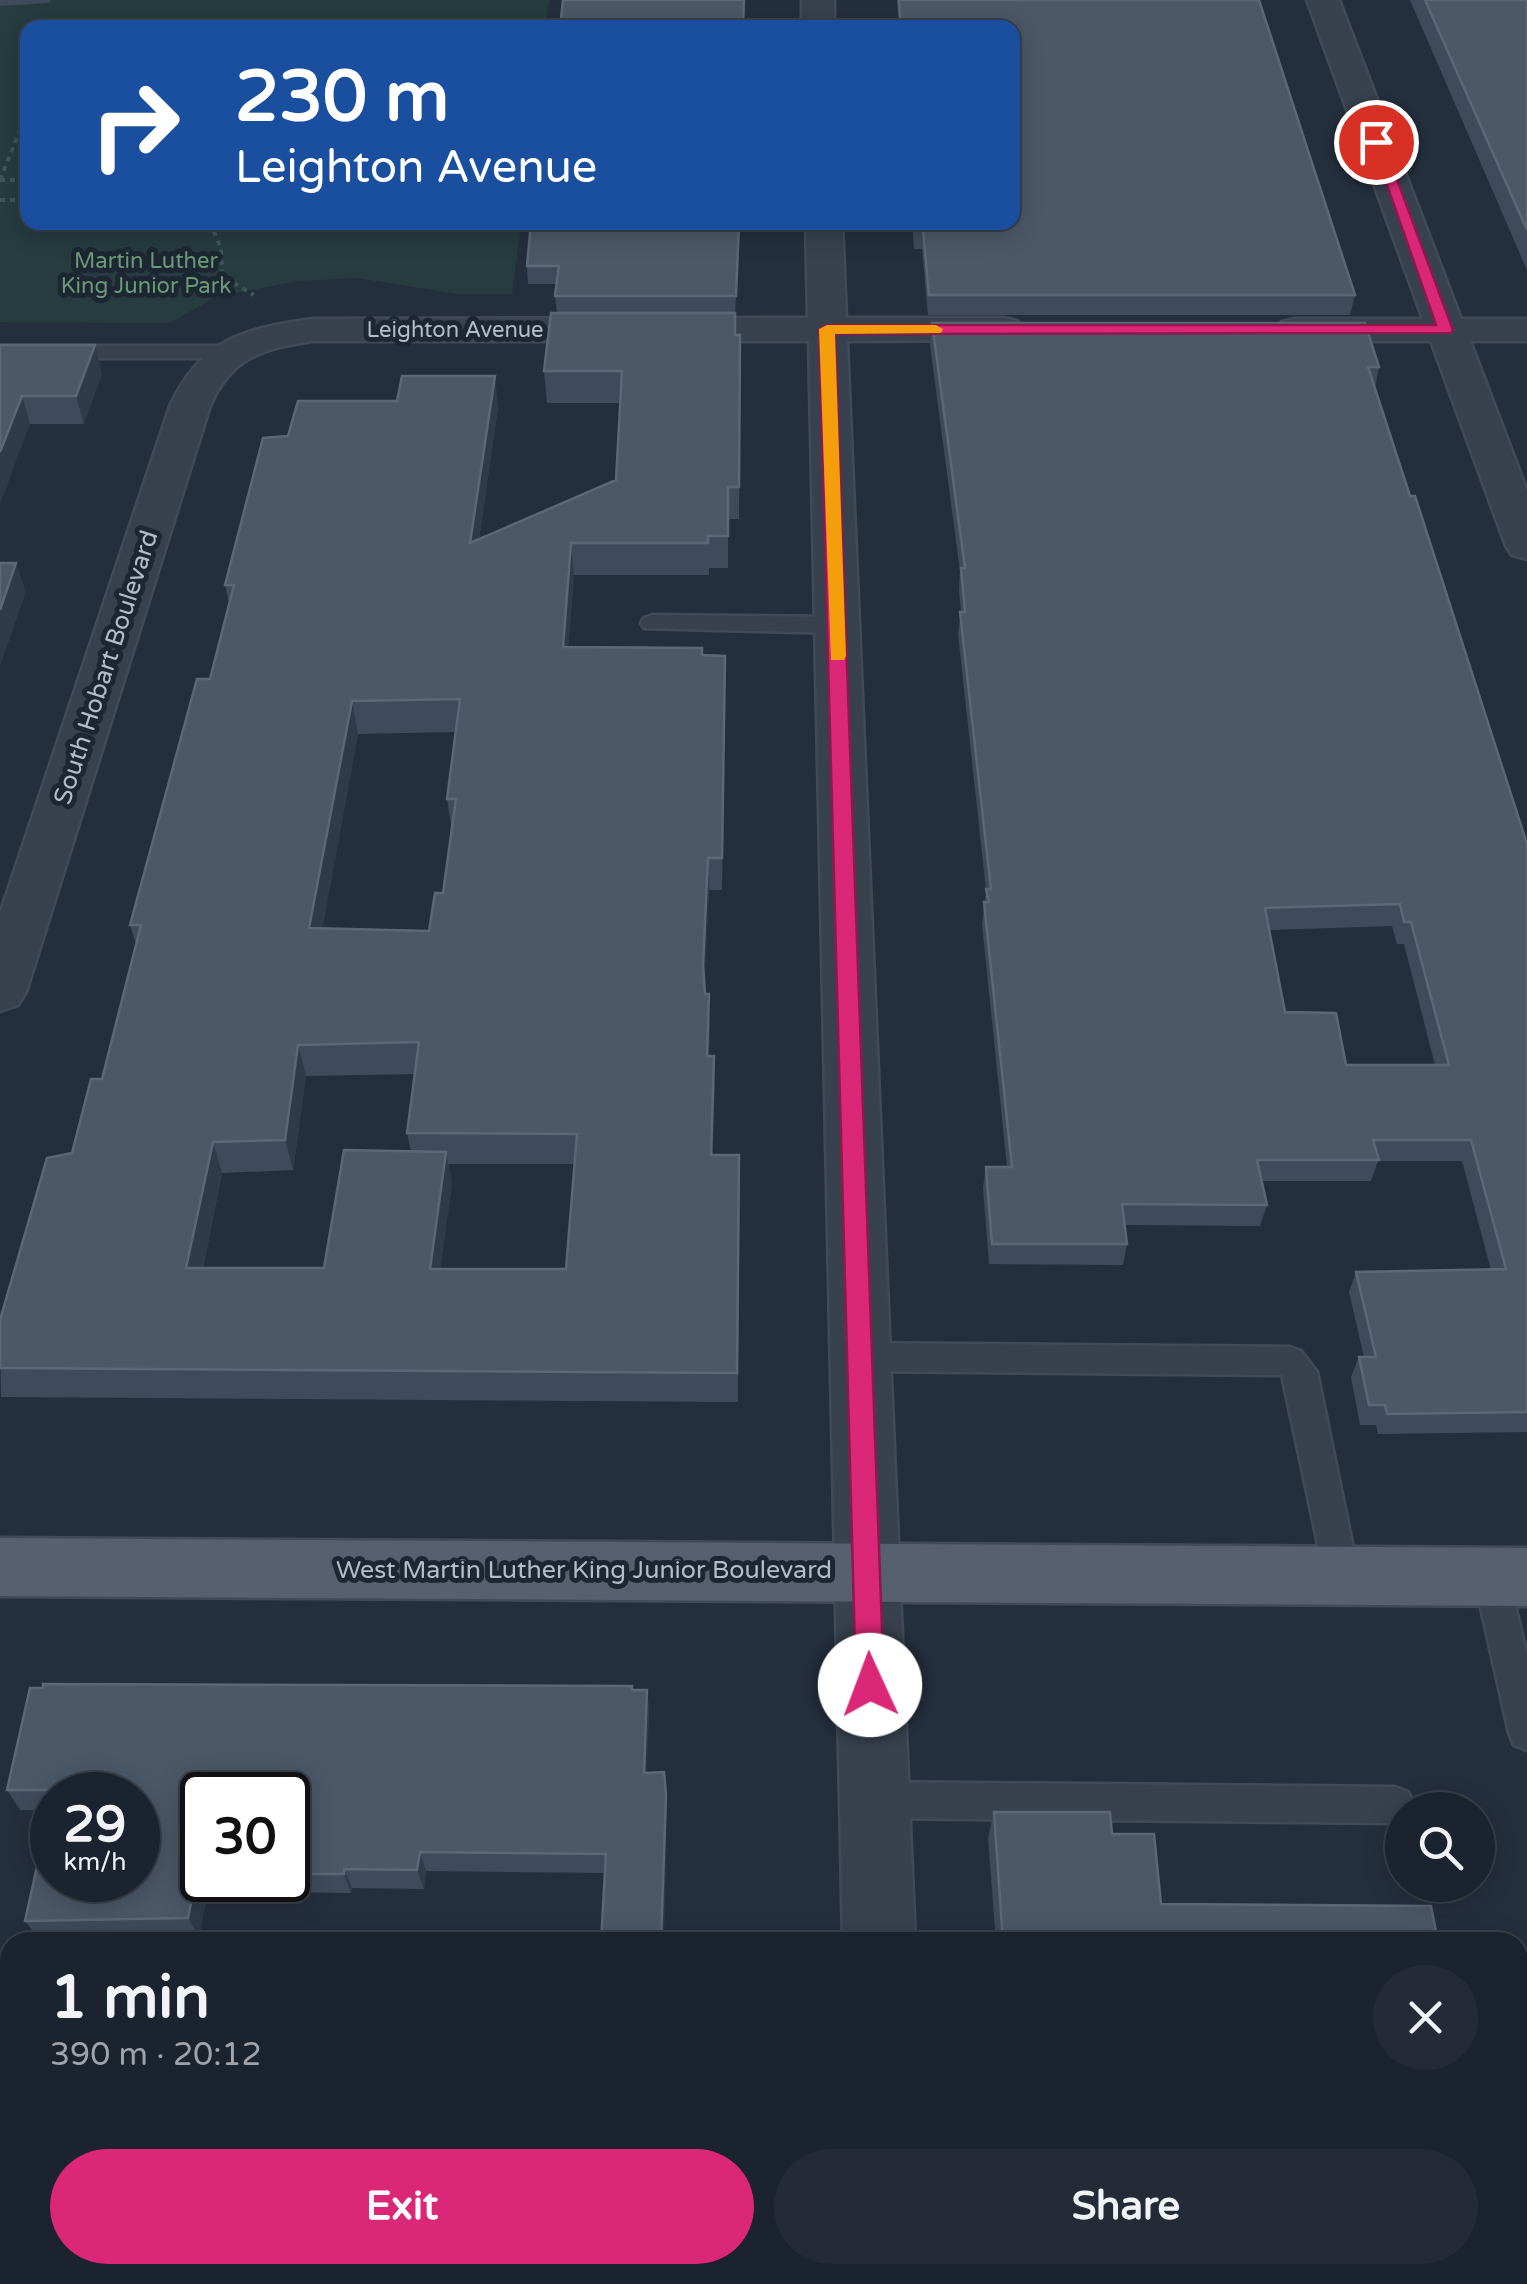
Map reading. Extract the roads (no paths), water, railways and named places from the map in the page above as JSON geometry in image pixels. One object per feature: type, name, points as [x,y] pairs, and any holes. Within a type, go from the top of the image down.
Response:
[{"type":"main road","name":"West Martin Luther King Junior Boulevard","points":[[0,1567],[1509,1577]]},
{"type":"street","points":[[1324,0],[1527,546]]},
{"type":"street","points":[[824,230],[879,1932]]},
{"type":"street","name":"Leighton Avenue","points":[[227,352],[276,335],[312,330],[1048,330]]},
{"type":"street","points":[[1262,330],[1527,330]]},
{"type":"street","name":"South Hobart Boulevard","points":[[0,992],[190,406],[200,379],[227,352]]},
{"type":"lane","points":[[0,352],[227,352]]},
{"type":"lane","points":[[654,623],[836,626]]},
{"type":"lane","points":[[860,1358],[1290,1361],[1301,1372],[1342,1577]]},
{"type":"lane","points":[[1509,1577],[1527,1732]]},
{"type":"lane","points":[[873,1800],[1385,1805]]},
{"type":"park label","name":"Martin Luther King Junior Park","points":[[146,272]]}]
